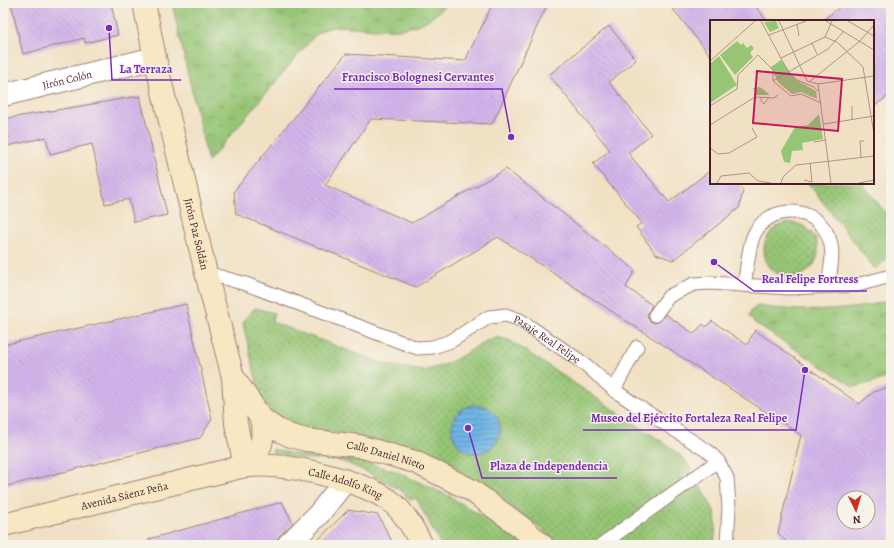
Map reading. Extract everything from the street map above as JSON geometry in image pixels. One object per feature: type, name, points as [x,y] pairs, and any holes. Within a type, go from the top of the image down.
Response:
[{"type":"street","name":"Jirón Paz Soldán","points":[[144,3],[206,273],[232,377],[236,424],[245,466]]},
{"type":"street","name":"Jirón Colón","points":[[3,95],[156,58]]},
{"type":"street","name":"Calle Daniel Nieto","points":[[232,377],[261,418],[276,429],[291,436],[306,440],[359,446],[415,462],[471,490],[521,527],[542,545]]},
{"type":"street","points":[[245,466],[255,457],[262,445],[264,431],[261,418]]},
{"type":"street","name":"Calle Adolfo King","points":[[245,466],[272,465],[298,469],[345,481],[368,489],[390,501],[406,518],[422,545]]},
{"type":"street","name":"Avenida Sáenz Peña","points":[[3,525],[245,466]]},
{"type":"street","points":[[288,545],[318,515],[345,481]]},
{"type":"lane","points":[[744,285],[753,236],[763,223],[776,214],[793,211],[806,214],[821,224],[829,238],[832,252],[828,286]]},
{"type":"lane","name":"Pasaje Real Felipe","points":[[206,273],[246,284],[416,348],[433,347],[451,342],[489,317],[506,315],[520,320],[586,365],[614,390],[709,452],[718,462],[727,478],[730,507],[727,545]]},
{"type":"lane","points":[[655,315],[669,296],[694,284],[711,283],[789,288],[857,285],[891,276]]},
{"type":"lane","points":[[614,390],[638,347]]},
{"type":"lane","points":[[602,545],[718,462]]},
{"type":"green space","points":[[172,3],[447,3],[436,14],[415,26],[391,29],[336,27],[322,30],[314,36],[208,162]]},
{"type":"green space","points":[[809,184],[863,184],[891,220],[891,256],[875,269]]},
{"type":"green space","points":[[791,223],[801,225],[810,231],[816,240],[818,250],[816,260],[810,269],[801,275],[791,277],[781,275],[772,269],[766,260],[764,250],[766,240],[772,231],[781,225]]},
{"type":"green space","points":[[890,300],[891,377],[854,387],[756,324],[749,317],[751,311],[757,306],[824,310],[857,307]]},
{"type":"green space","points":[[255,308],[274,313],[272,322],[387,365],[423,371],[453,361],[486,341],[497,337],[511,341],[673,449],[686,461],[715,512],[716,526],[714,545],[558,545],[541,529],[483,487],[394,446],[349,434],[306,430],[274,418],[261,400],[243,324],[247,316]]},
{"type":"green space","points":[[273,449],[288,453],[364,462],[395,471],[451,497],[524,545],[441,545],[416,498],[410,500],[400,490],[345,462],[288,457],[272,452]]},
{"type":"water","points":[[471,405],[481,405],[493,412],[500,424],[500,434],[493,446],[481,453],[471,453],[463,449],[456,442],[452,434],[452,424],[456,416],[463,409]]},
{"type":"building","points":[[11,3],[111,3],[118,35],[85,43],[84,38],[23,54]]},
{"type":"building","points":[[493,3],[548,3],[492,124],[371,119],[325,185],[412,223],[506,169],[635,270],[626,287],[652,305],[647,314],[648,319],[651,322],[659,322],[665,314],[694,334],[703,324],[706,327],[712,321],[747,345],[755,330],[859,404],[874,392],[891,386],[891,545],[789,545],[778,533],[801,435],[498,237],[416,287],[236,214],[234,191],[346,54],[465,61]]},
{"type":"building","points":[[668,3],[753,3],[766,20],[710,20],[710,55]]},
{"type":"building","points":[[845,3],[891,3],[891,94],[874,106],[874,20],[823,20]]},
{"type":"building","points":[[609,26],[636,60],[609,82],[651,134],[628,153],[669,202],[710,171],[710,184],[738,184],[743,191],[739,208],[673,260],[656,254],[636,227],[642,223],[593,164],[610,150],[549,75]]},
{"type":"building","points":[[140,96],[167,215],[134,222],[129,199],[105,204],[92,144],[50,154],[46,137],[3,147],[3,119]]},
{"type":"building","points":[[186,304],[212,419],[200,438],[3,487],[3,345]]},
{"type":"building","points":[[282,502],[293,523],[279,536],[276,541],[276,545],[150,545],[149,539]]},
{"type":"building","points":[[348,510],[378,515],[394,545],[313,545]]},
{"type":"place","name":"La Terraza","points":[[109,28]]},
{"type":"place","name":"Francisco Bolognesi Cervantes","points":[[511,137]]},
{"type":"place","name":"Real Felipe Fortress","points":[[714,262]]},
{"type":"place","name":"Museo del Ejército Fortaleza Real Felipe","points":[[805,370]]},
{"type":"place","name":"Plaza de Independencia","points":[[468,428]]}]
